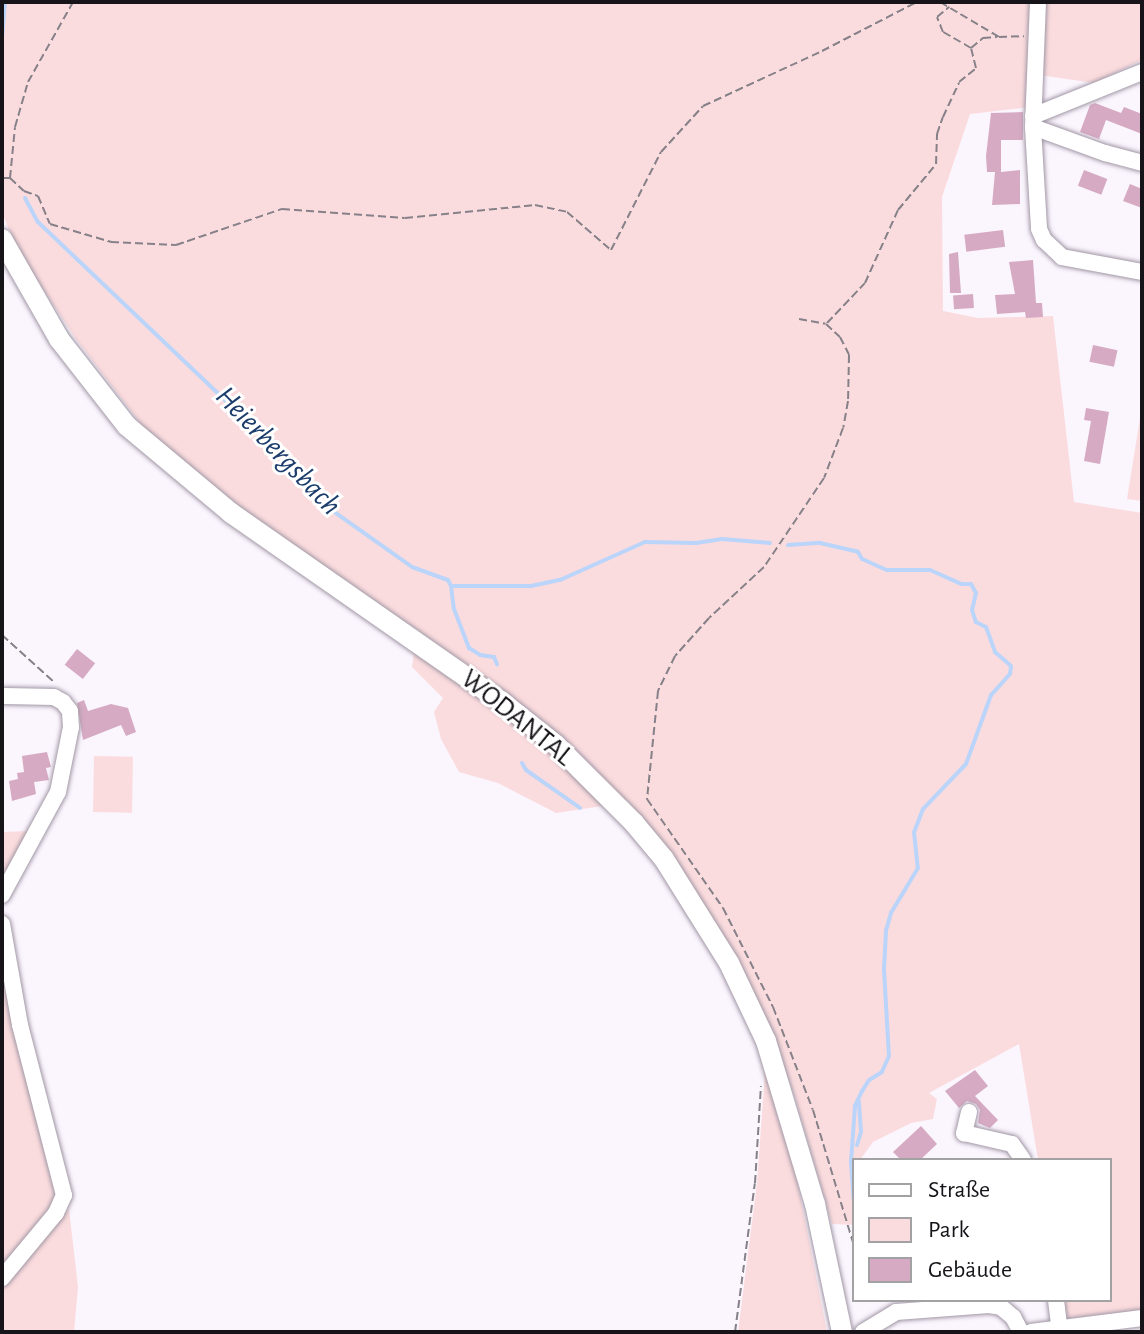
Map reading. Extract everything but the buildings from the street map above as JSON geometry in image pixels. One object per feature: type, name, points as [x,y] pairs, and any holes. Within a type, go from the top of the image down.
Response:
[{"type":"main road","name":"WODANTAL","points":[[2,239],[59,339],[127,426],[231,513],[490,693],[544,735],[634,823],[664,859],[729,963],[766,1041],[815,1204],[842,1332]]},
{"type":"street","points":[[1038,2],[1033,121],[1039,229],[1044,240],[1062,257],[1142,272]]},
{"type":"street","points":[[1033,121],[1142,72]]},
{"type":"street","points":[[1033,121],[1105,153],[1142,163]]},
{"type":"street","points":[[2,895],[58,792],[71,727],[70,711],[54,697],[5,696]]},
{"type":"street","points":[[2,924],[20,1025],[64,1195],[56,1213],[2,1278]]},
{"type":"street","points":[[969,1112],[964,1133],[1012,1144],[1022,1158]]},
{"type":"street","points":[[1056,1302],[1059,1326]]},
{"type":"street","points":[[863,1332],[892,1306],[1001,1304],[1021,1332]]},
{"type":"street","points":[[1031,1332],[1059,1326],[1142,1318]]},
{"type":"path","points":[[10,178],[15,127],[28,82],[73,2]]},
{"type":"path","points":[[2,178],[10,178],[24,191],[38,196],[50,224],[111,242],[176,245],[282,209],[405,218],[535,205],[567,212],[611,250],[661,152],[703,106],[917,2]]},
{"type":"path","points":[[940,2],[999,37]]},
{"type":"path","points":[[826,324],[865,283],[898,210],[936,164],[937,134],[943,117],[959,82],[976,68],[971,48],[943,32],[937,17],[949,7]]},
{"type":"path","points":[[971,48],[983,38],[1037,36]]},
{"type":"path","points":[[799,319],[826,324],[840,337],[849,355],[848,401],[835,453],[824,478],[764,567],[709,618],[675,656],[658,691],[646,785],[647,799],[658,820],[689,856],[723,908],[773,1007],[813,1110],[852,1239]]},
{"type":"path","points":[[2,635],[56,684],[63,702]]},
{"type":"path","points":[[735,1332],[755,1183],[762,1078]]},
{"type":"green space","points":[[2,2],[1035,2],[1030,107],[970,114],[942,197],[943,311],[978,318],[1053,316],[1074,502],[1142,513],[1142,1310],[1064,1319],[1061,1302],[1112,1302],[1112,1158],[1038,1158],[1019,1044],[929,1093],[937,1099],[933,1119],[911,1123],[873,1142],[861,1158],[852,1158],[852,1225],[832,1224],[793,1091],[760,1012],[629,802],[556,813],[498,783],[459,772],[441,739],[434,712],[443,698],[412,667],[414,652],[456,676],[466,664],[244,510],[144,428],[76,339],[18,251],[2,213]]},
{"type":"green space","points":[[1041,2],[1142,2],[1142,60],[1094,83],[1040,75]]},
{"type":"green space","points":[[1142,406],[1142,501],[1127,499]]},
{"type":"green space","points":[[94,756],[133,757],[132,813],[93,812]]},
{"type":"green space","points":[[31,831],[2,887],[2,832]]},
{"type":"green space","points":[[2,941],[60,1195],[2,1273]]},
{"type":"green space","points":[[765,1071],[793,1159],[827,1332],[738,1332],[757,1183]]},
{"type":"green space","points":[[69,1209],[78,1287],[74,1332],[4,1332],[2,1290]]},
{"type":"waterway","name":"Heierbergsbach","points":[[2,37],[5,2]]},
{"type":"waterway","name":"Heierbergsbach","points":[[2,78],[2,100]]},
{"type":"waterway","name":"Heierbergsbach","points":[[25,198],[38,222],[232,407],[271,438],[316,499],[412,567],[448,580],[451,586],[531,586],[560,580],[645,542],[696,543],[722,539],[770,543]]},
{"type":"waterway","name":"Heierbergsbach","points":[[788,545],[820,543],[858,552],[862,559],[887,570],[930,570],[961,584],[971,584],[976,593],[972,610],[976,622],[986,627],[995,652],[1011,666],[1010,674],[991,695],[966,764],[923,809],[914,832],[918,868],[891,913],[886,931],[884,970],[889,1056],[882,1072],[869,1080],[855,1106],[852,1175]]},
{"type":"waterway","points":[[451,586],[454,609],[469,648],[480,655],[494,657],[497,664]]},
{"type":"waterway","points":[[522,763],[526,770],[580,808]]},
{"type":"waterway","points":[[857,1145],[861,1132],[859,1101]]}]
